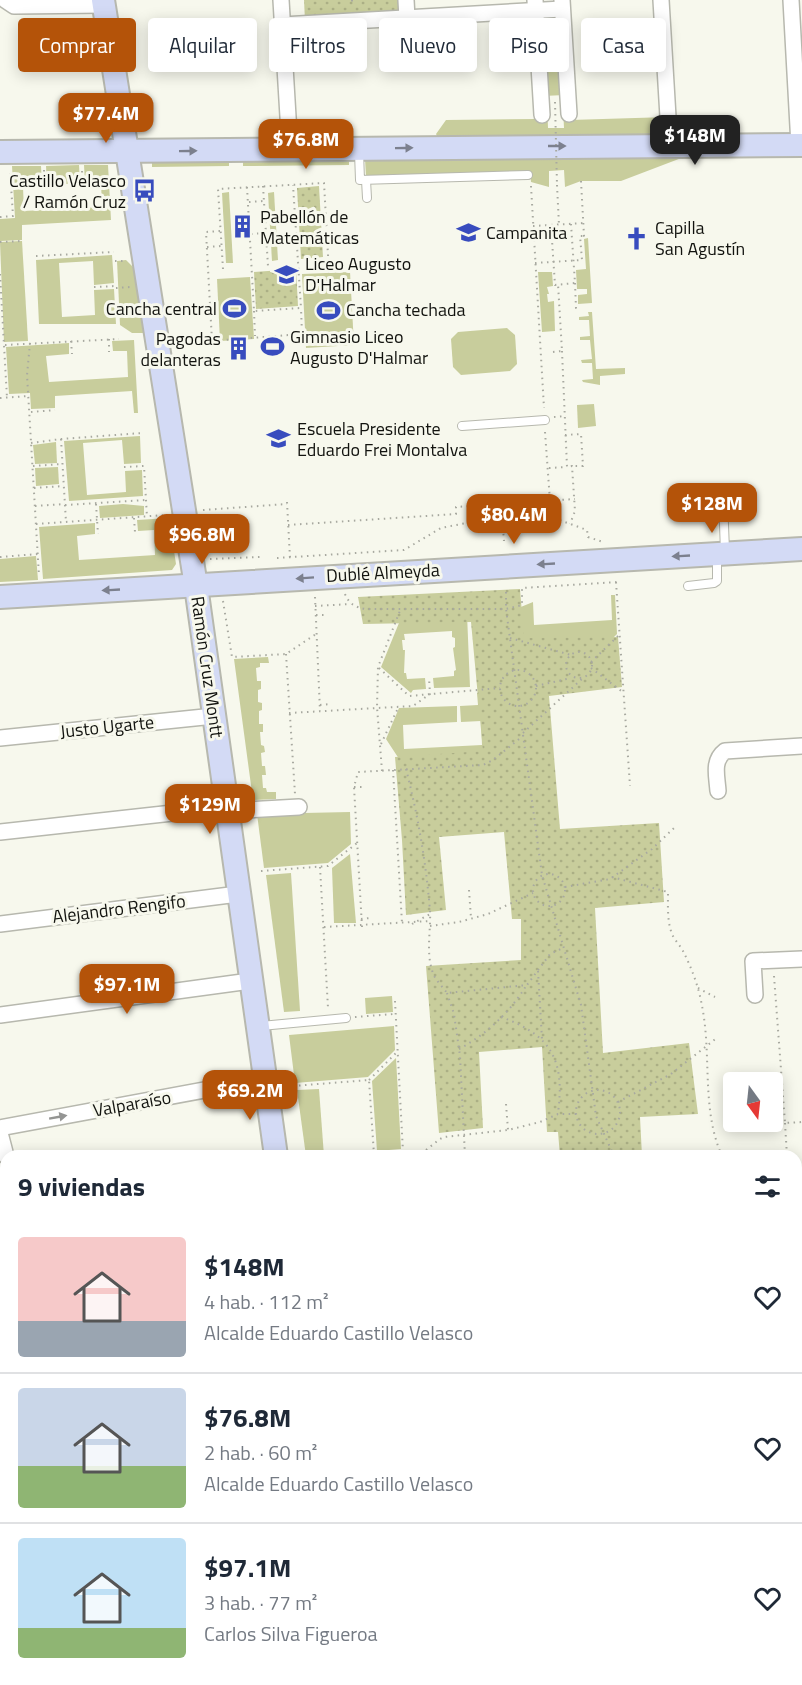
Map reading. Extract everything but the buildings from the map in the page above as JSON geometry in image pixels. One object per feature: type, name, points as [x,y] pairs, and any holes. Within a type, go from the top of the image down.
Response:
[{"type":"main road","name":"Ramón Cruz Montt","points":[[103,2],[196,586],[275,1150]]},
{"type":"main road","points":[[5,158],[128,151],[800,149]]},
{"type":"main road","name":"Dublé Almeyda","points":[[0,597],[802,549]]},
{"type":"street","points":[[5,0],[14,6],[103,2]]},
{"type":"street","points":[[281,0],[282,18]]},
{"type":"street","points":[[406,0],[407,18],[562,4],[558,103]]},
{"type":"street","points":[[661,0],[668,117]]},
{"type":"street","points":[[791,0],[800,149]]},
{"type":"street","points":[[536,5],[558,103]]},
{"type":"street","points":[[285,72],[290,150]]},
{"type":"street","points":[[542,115],[558,103]]},
{"type":"street","name":"Justo Ugarte","points":[[0,738],[214,716]]},
{"type":"street","points":[[718,790],[717,763],[725,752],[802,746]]},
{"type":"street","points":[[0,832],[297,803]]},
{"type":"street","name":"Alejandro Rengifo","points":[[0,924],[238,894]]},
{"type":"street","points":[[755,995],[753,961],[802,959]]},
{"type":"street","points":[[0,1015],[250,981]]},
{"type":"street","name":"Valparaíso","points":[[0,1128],[264,1079]]},
{"type":"street","points":[[0,1133],[4,1150]]},
{"type":"lane","points":[[359,149],[360,180],[529,179]]},
{"type":"lane","points":[[366,180],[367,198]]},
{"type":"lane","points":[[462,426],[545,420]]},
{"type":"lane","points":[[688,586],[717,581],[721,554],[723,499]]},
{"type":"lane","points":[[256,1026],[346,1018]]},
{"type":"path","points":[[558,103],[559,225]]},
{"type":"path","points":[[0,217],[13,216],[5,158]]},
{"type":"path","points":[[43,164],[45,185]]},
{"type":"path","points":[[81,164],[83,183]]},
{"type":"path","points":[[529,179],[550,501]]},
{"type":"path","points":[[535,263],[582,261],[580,236],[586,236],[581,181]]},
{"type":"path","points":[[223,269],[218,189],[324,183],[329,273]]},
{"type":"path","points":[[220,231],[206,232],[212,341],[302,334],[294,184]]},
{"type":"path","points":[[263,186],[268,266]]},
{"type":"path","points":[[247,187],[255,336]]},
{"type":"path","points":[[248,202],[264,201]]},
{"type":"path","points":[[572,224],[576,308],[578,308]]},
{"type":"path","points":[[533,226],[584,224]]},
{"type":"path","points":[[551,225],[555,285],[575,283]]},
{"type":"path","points":[[250,234],[266,233]]},
{"type":"path","points":[[0,242],[22,241]]},
{"type":"path","points":[[207,247],[221,246]]},
{"type":"path","points":[[36,256],[114,252]]},
{"type":"path","points":[[314,263],[314,274]]},
{"type":"path","points":[[0,274],[7,398]]},
{"type":"path","points":[[558,284],[567,467]]},
{"type":"path","points":[[94,287],[137,287]]},
{"type":"path","points":[[254,310],[301,308]]},
{"type":"path","points":[[109,339],[109,352]]},
{"type":"path","points":[[4,345],[119,339]]},
{"type":"path","points":[[71,341],[72,354]]},
{"type":"path","points":[[30,344],[27,358],[40,594]]},
{"type":"path","points":[[553,352],[562,351]]},
{"type":"path","points":[[0,398],[29,396]]},
{"type":"path","points":[[30,412],[55,410]]},
{"type":"path","points":[[32,444],[61,439],[142,433]]},
{"type":"path","points":[[548,468],[583,466],[580,434],[565,435]]},
{"type":"path","points":[[61,439],[66,522]]},
{"type":"path","points":[[33,466],[62,464]]},
{"type":"path","points":[[124,467],[144,466],[147,517]]},
{"type":"path","points":[[570,524],[575,510],[572,466]]},
{"type":"path","points":[[34,488],[64,486]]},
{"type":"path","points":[[288,525],[456,514],[456,507],[575,499]]},
{"type":"path","points":[[35,506],[146,500]]},
{"type":"path","points":[[96,503],[98,534]]},
{"type":"path","points":[[203,510],[287,503],[290,558]]},
{"type":"path","points":[[501,504],[504,541]]},
{"type":"path","points":[[502,510],[526,508],[587,530],[588,537],[605,543]]},
{"type":"path","points":[[36,524],[171,515]]},
{"type":"path","points":[[277,558],[404,550],[441,528],[502,516]]},
{"type":"path","points":[[134,518],[135,531]]},
{"type":"path","points":[[0,557],[38,554]]},
{"type":"path","points":[[210,559],[261,557]]},
{"type":"path","points":[[617,572],[630,786]]},
{"type":"path","points":[[344,592],[355,607],[365,609],[506,609],[522,605],[522,588],[616,582]]},
{"type":"path","points":[[506,592],[506,609],[542,875],[581,1005],[596,1116],[611,1150]]},
{"type":"path","points":[[315,594],[320,711]]},
{"type":"path","points":[[223,599],[232,657],[286,654],[316,634]]},
{"type":"path","points":[[315,606],[352,604]]},
{"type":"path","points":[[382,771],[377,707],[378,667],[402,608]]},
{"type":"path","points":[[316,615],[324,615]]},
{"type":"path","points":[[591,662],[619,634]]},
{"type":"path","points":[[362,926],[354,787],[358,772],[489,763],[589,674],[591,662],[583,653],[571,655],[510,638]]},
{"type":"path","points":[[286,654],[297,803]]},
{"type":"path","points":[[571,655],[566,666],[568,674],[573,677]]},
{"type":"path","points":[[281,661],[286,661]]},
{"type":"path","points":[[378,667],[410,696],[500,688]]},
{"type":"path","points":[[591,668],[624,693]]},
{"type":"path","points":[[514,671],[531,675],[536,686],[536,692],[530,702],[519,706],[508,703],[500,688],[504,677],[514,671]]},
{"type":"path","points":[[536,686],[573,677],[583,678]]},
{"type":"path","points":[[429,678],[430,694]]},
{"type":"path","points":[[290,713],[413,705],[430,694]]},
{"type":"path","points":[[320,705],[329,704],[328,710]]},
{"type":"path","points":[[380,746],[399,706]]},
{"type":"path","points":[[406,769],[425,860],[430,914],[429,960],[432,973],[447,993],[454,1014],[459,1049],[464,1150]]},
{"type":"path","points":[[393,770],[402,923]]},
{"type":"path","points":[[354,787],[363,787]]},
{"type":"path","points":[[565,886],[612,877],[652,849],[674,828]]},
{"type":"path","points":[[261,871],[328,866],[357,843]]},
{"type":"path","points":[[320,867],[329,1014]]},
{"type":"path","points":[[542,875],[555,875],[563,881],[565,886],[563,899],[558,904],[550,906],[538,903],[533,893],[534,884],[542,875]]},
{"type":"path","points":[[612,877],[668,892],[669,924],[672,935],[684,952],[703,1007],[710,1113],[720,1150]]},
{"type":"path","points":[[470,890],[471,919]]},
{"type":"path","points":[[430,926],[488,914],[533,893]]},
{"type":"path","points":[[412,924],[430,914]]},
{"type":"path","points":[[361,919],[370,918]]},
{"type":"path","points":[[324,927],[430,921]]},
{"type":"path","points":[[459,1049],[482,1035],[501,1017],[549,954],[563,948]]},
{"type":"path","points":[[773,960],[786,1150]]},
{"type":"path","points":[[538,971],[542,1039]]},
{"type":"path","points":[[447,993],[527,985]]},
{"type":"path","points":[[698,988],[715,997]]},
{"type":"path","points":[[395,1001],[403,1150]]},
{"type":"path","points":[[346,1018],[396,1014]]},
{"type":"path","points":[[501,1017],[518,1023],[542,1039],[552,1053],[559,1072],[561,1089],[558,1114]]},
{"type":"path","points":[[618,1102],[671,1074],[718,1037]]},
{"type":"path","points":[[293,1086],[369,1080],[398,1052]]},
{"type":"path","points":[[369,1080],[374,1150]]},
{"type":"path","points":[[592,1091],[606,1092],[618,1102],[620,1113],[618,1123],[604,1133],[596,1134],[586,1131],[579,1123],[576,1114],[581,1099],[592,1091]]},
{"type":"path","points":[[506,1104],[508,1130]]},
{"type":"path","points":[[426,1150],[440,1139],[455,1135],[508,1130],[540,1122],[558,1114],[576,1114]]},
{"type":"path","points":[[784,1123],[802,1122]]},
{"type":"green space","points":[[304,0],[403,0],[404,15],[305,18]]},
{"type":"green space","points":[[560,14],[560,18],[538,18],[538,15]]},
{"type":"green space","points":[[542,72],[564,72],[565,95],[543,96]]},
{"type":"green space","points":[[547,102],[548,128],[564,128],[563,107],[570,120],[668,117],[669,134],[437,136],[436,134],[446,120],[536,119]]},
{"type":"green space","points":[[684,155],[684,157],[621,181],[581,181],[565,187],[564,170],[549,171],[549,187],[531,182],[530,171],[366,176],[365,159]]},
{"type":"green space","points":[[349,160],[349,165],[243,166],[243,161]]},
{"type":"green space","points":[[229,161],[229,166],[152,167],[152,162]]},
{"type":"green space","points":[[79,165],[80,183],[47,185],[46,166]]},
{"type":"green space","points":[[84,165],[108,165],[111,220],[22,225],[22,240],[0,241],[0,219],[15,218],[12,166],[41,166],[42,185],[23,187],[24,211],[102,207],[101,182],[85,183]]},
{"type":"green space","points":[[319,186],[323,257],[301,259],[297,188]]},
{"type":"green space","points":[[229,192],[233,263],[226,263],[222,193]]},
{"type":"green space","points":[[274,192],[278,260],[272,261],[268,193]]},
{"type":"green space","points":[[588,238],[592,303],[578,304],[578,295],[587,294],[587,289],[577,289],[576,270],[586,269],[584,239]]},
{"type":"green space","points":[[22,241],[28,341],[4,342],[0,242]]},
{"type":"green space","points":[[112,255],[114,283],[94,285],[93,261],[59,263],[62,317],[95,315],[94,290],[114,289],[116,324],[39,324],[36,260]]},
{"type":"green space","points":[[126,260],[133,267],[144,333],[132,333],[120,325],[117,261]]},
{"type":"green space","points":[[296,269],[298,306],[256,309],[254,272]]},
{"type":"green space","name":"Cancha techada","points":[[350,272],[354,345],[306,348],[302,274]]},
{"type":"green space","points":[[538,272],[552,272],[553,286],[547,287],[549,294],[547,294],[548,302],[554,301],[555,331],[542,332]]},
{"type":"green space","name":"Cancha central","points":[[250,277],[254,339],[220,341],[217,279]]},
{"type":"green space","points":[[588,312],[592,312],[596,369],[625,368],[625,374],[600,376],[600,385],[582,380],[593,379],[592,363],[582,363],[581,360],[592,359],[590,340],[580,340],[580,337],[590,336],[589,320],[579,320],[579,317],[589,316]]},
{"type":"green space","points":[[507,328],[515,335],[517,364],[510,371],[461,375],[453,367],[451,339],[458,332]]},
{"type":"green space","points":[[134,340],[138,413],[134,413],[132,391],[55,396],[55,408],[31,409],[30,393],[9,394],[6,347],[69,343],[69,354],[46,356],[49,382],[128,377],[127,351],[113,351],[112,341]]},
{"type":"green space","points":[[594,404],[596,426],[578,428],[577,405]]},
{"type":"green space","points":[[140,436],[141,463],[124,464],[122,440],[83,443],[87,495],[126,492],[125,471],[142,470],[143,496],[69,501],[64,441]]},
{"type":"green space","points":[[56,442],[57,463],[35,464],[33,445]]},
{"type":"green space","points":[[58,467],[59,484],[36,486],[35,468]]},
{"type":"green space","points":[[123,504],[144,506],[144,515],[100,518],[99,506]]},
{"type":"green space","points":[[169,518],[176,564],[172,570],[43,579],[39,527],[95,523],[95,534],[77,536],[79,560],[155,555],[154,530],[138,531],[137,520]]},
{"type":"green space","points":[[36,556],[38,580],[0,582],[0,559]]},
{"type":"green space","points":[[520,589],[524,638],[618,637],[622,687],[549,696],[560,829],[659,823],[664,902],[595,908],[603,1053],[689,1043],[698,1114],[640,1117],[642,1150],[560,1150],[558,1132],[547,1132],[542,1047],[479,1052],[483,1128],[439,1133],[426,966],[521,960],[521,919],[512,919],[504,832],[439,837],[446,910],[406,915],[395,757],[483,751],[471,622],[363,624],[358,597]]},
{"type":"green space","points":[[611,595],[615,595],[617,634],[595,656],[515,638],[511,611],[533,602],[534,625],[612,620]]},
{"type":"green space","points":[[467,614],[470,687],[434,688],[433,678],[454,676],[456,670],[453,648],[455,638],[452,637],[452,631],[404,634],[405,640],[402,640],[403,650],[405,650],[404,673],[407,679],[425,678],[426,689],[413,690],[411,693],[381,667],[401,618]]},
{"type":"green space","points":[[268,657],[269,663],[260,663],[260,667],[256,668],[257,681],[261,681],[261,689],[258,690],[258,702],[262,703],[262,710],[259,711],[259,724],[263,724],[263,732],[260,732],[261,745],[264,746],[265,752],[261,753],[262,766],[265,766],[266,775],[262,775],[263,788],[266,788],[267,792],[276,792],[276,799],[253,800],[234,659]]},
{"type":"green space","points":[[498,691],[493,759],[405,768],[386,739],[399,708],[457,706],[457,722],[403,725],[404,749],[482,745],[481,721],[461,722],[460,706],[478,705],[477,693]]},
{"type":"green space","points":[[350,812],[351,844],[328,863],[264,868],[257,814]]},
{"type":"green space","points":[[350,854],[356,923],[334,923],[332,868]]},
{"type":"green space","points":[[291,873],[300,1011],[284,1012],[266,875]]},
{"type":"green space","points":[[392,996],[393,1012],[366,1014],[365,998]]},
{"type":"green space","points":[[394,1026],[395,1050],[368,1077],[295,1083],[289,1035]]},
{"type":"green space","points":[[396,1058],[401,1149],[377,1150],[372,1081]]},
{"type":"green space","points":[[319,1089],[324,1150],[305,1150],[297,1090]]},
{"type":"place","name":"Castillo Velasco / Ramón Cruz","points":[[144,191]]},
{"type":"place","name":"Pabellón de Matemáticas","points":[[242,227]]},
{"type":"place","name":"Campanita","points":[[468,233]]},
{"type":"place","name":"Capilla San Agustín","points":[[637,238]]},
{"type":"place","name":"Liceo Augusto D'Halmar","points":[[287,274]]},
{"type":"place","name":"Cancha central","points":[[235,309]]},
{"type":"place","name":"Cancha techada","points":[[328,310]]},
{"type":"place","name":"Gimnasio Liceo Augusto D'Halmar","points":[[272,347]]},
{"type":"place","name":"Pagodas delanteras","points":[[239,349]]},
{"type":"place","name":"Escuela Presidente Eduardo Frei Montalva","points":[[279,439]]}]
